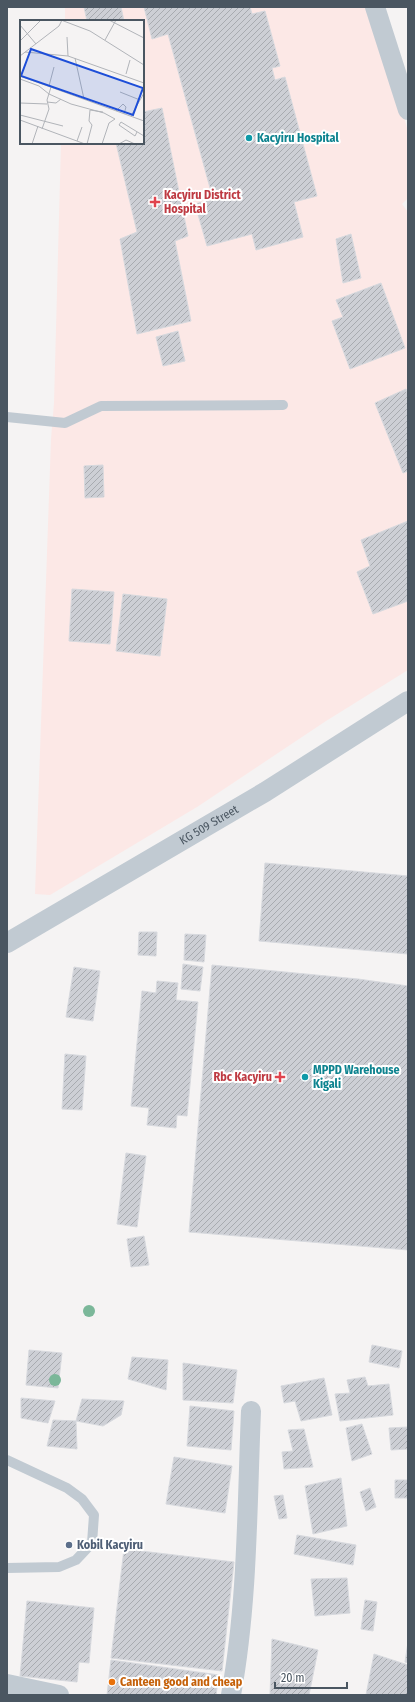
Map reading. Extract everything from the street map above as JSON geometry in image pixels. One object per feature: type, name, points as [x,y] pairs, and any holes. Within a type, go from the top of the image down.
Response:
[{"type":"street","points":[[375,7],[408,110]]},
{"type":"street","name":"KG 509 Street","points":[[7,943],[265,792],[408,701]]},
{"type":"street","points":[[231,1695],[237,1663],[244,1590],[251,1411]]},
{"type":"street","points":[[7,1684],[59,1695]]},
{"type":"lane","points":[[7,417],[65,422],[101,406],[283,405]]},
{"type":"lane","points":[[7,1460],[67,1488],[82,1499],[94,1515],[92,1543],[76,1560],[59,1567],[7,1568]]},
{"type":"shaded area","points":[[65,7],[375,7],[408,132],[408,198],[402,204],[408,212],[408,670],[326,721],[197,807],[50,895],[35,894],[51,439],[54,403],[61,144],[144,144],[144,20],[65,20]]},
{"type":"building","points":[[84,7],[121,7],[124,20],[87,20]]},
{"type":"building","name":"Kacyiru Hospital","points":[[144,7],[250,7],[252,14],[265,11],[280,66],[272,68],[275,80],[285,77],[317,196],[294,202],[303,237],[256,250],[252,234],[207,246],[195,204],[213,199],[168,34],[152,39]]},
{"type":"building","points":[[162,108],[188,236],[175,241],[191,321],[137,334],[120,239],[137,232],[116,144],[144,144],[144,112]]},
{"type":"building","points":[[351,234],[361,278],[343,283],[336,239]]},
{"type":"building","points":[[381,283],[405,348],[350,369],[332,321],[343,317],[336,300]]},
{"type":"building","points":[[178,331],[185,361],[163,366],[156,337]]},
{"type":"building","points":[[406,389],[408,395],[408,471],[403,473],[375,403]]},
{"type":"building","points":[[103,465],[104,497],[85,498],[84,466]]},
{"type":"building","points":[[408,521],[408,601],[373,614],[357,572],[370,566],[361,540]]},
{"type":"building","points":[[72,589],[114,592],[110,644],[69,641]]},
{"type":"building","points":[[123,594],[167,599],[160,656],[116,651]]},
{"type":"building","points":[[265,863],[408,876],[408,954],[259,941]]},
{"type":"building","points":[[139,932],[157,932],[156,956],[138,955]]},
{"type":"building","points":[[185,934],[206,935],[204,962],[184,960]]},
{"type":"building","points":[[183,964],[203,967],[200,991],[181,989]]},
{"type":"building","name":"MPPD Warehouse Kigali","points":[[212,965],[358,979],[408,986],[408,1250],[189,1232]]},
{"type":"building","points":[[74,967],[100,971],[93,1021],[66,1017]]},
{"type":"building","points":[[157,981],[178,983],[176,1000],[198,1002],[187,1116],[177,1115],[176,1128],[147,1125],[149,1108],[131,1106],[142,991],[156,993]]},
{"type":"building","points":[[65,1054],[86,1056],[82,1110],[62,1109]]},
{"type":"building","points":[[126,1153],[146,1156],[137,1227],[117,1224]]},
{"type":"building","points":[[144,1236],[149,1265],[131,1267],[127,1239]]},
{"type":"building","points":[[372,1345],[402,1351],[399,1368],[369,1362]]},
{"type":"building","points":[[29,1350],[62,1353],[58,1388],[26,1385]]},
{"type":"building","points":[[132,1357],[168,1360],[166,1390],[128,1379]]},
{"type":"building","points":[[183,1363],[237,1370],[233,1403],[183,1400]]},
{"type":"building","points":[[365,1377],[368,1386],[389,1384],[393,1415],[340,1421],[335,1394],[350,1393],[347,1380]]},
{"type":"building","points":[[324,1378],[332,1415],[301,1421],[295,1401],[284,1403],[281,1386]]},
{"type":"building","points":[[21,1398],[55,1401],[48,1423],[21,1418]]},
{"type":"building","points":[[82,1399],[124,1401],[121,1415],[103,1426],[76,1421]]},
{"type":"building","points":[[190,1406],[234,1411],[231,1450],[187,1446]]},
{"type":"building","points":[[53,1420],[76,1421],[77,1449],[47,1446]]},
{"type":"building","points":[[362,1424],[372,1454],[352,1461],[346,1428]]},
{"type":"building","points":[[408,1427],[408,1449],[391,1450],[389,1428]]},
{"type":"building","points":[[304,1429],[313,1467],[284,1469],[282,1452],[293,1451],[288,1430]]},
{"type":"building","points":[[174,1457],[232,1466],[225,1513],[166,1504]]},
{"type":"building","points":[[341,1478],[347,1526],[313,1534],[305,1486]]},
{"type":"building","points":[[395,1480],[408,1480],[408,1498],[395,1498]]},
{"type":"building","points":[[370,1488],[376,1507],[366,1511],[360,1492]]},
{"type":"building","points":[[283,1495],[287,1518],[279,1519],[274,1496]]},
{"type":"building","points":[[297,1535],[356,1545],[353,1565],[294,1554]]},
{"type":"building","points":[[124,1549],[234,1562],[222,1671],[111,1658]]},
{"type":"building","points":[[347,1578],[350,1613],[315,1616],[311,1579]]},
{"type":"building","points":[[365,1600],[377,1602],[373,1631],[361,1629]]},
{"type":"building","points":[[27,1601],[94,1608],[89,1663],[79,1662],[77,1682],[20,1676]]},
{"type":"building","points":[[272,1639],[318,1650],[309,1695],[270,1695]]},
{"type":"building","points":[[408,1642],[408,1663],[405,1662]]},
{"type":"building","points":[[374,1654],[408,1665],[408,1695],[366,1695]]},
{"type":"building","points":[[111,1660],[219,1675],[216,1695],[107,1695]]},
{"type":"place","name":"Kacyiru Hospital","points":[[249,138]]},
{"type":"place","name":"Kacyiru District Hospital","points":[[155,202]]},
{"type":"place","name":"Rbc Kacyiru","points":[[280,1077]]},
{"type":"place","name":"MPPD Warehouse Kigali","points":[[305,1077]]},
{"type":"place","name":"Kobil Kacyiru","points":[[69,1545]]},
{"type":"place","name":"Canteen good and cheap","points":[[112,1682]]}]
